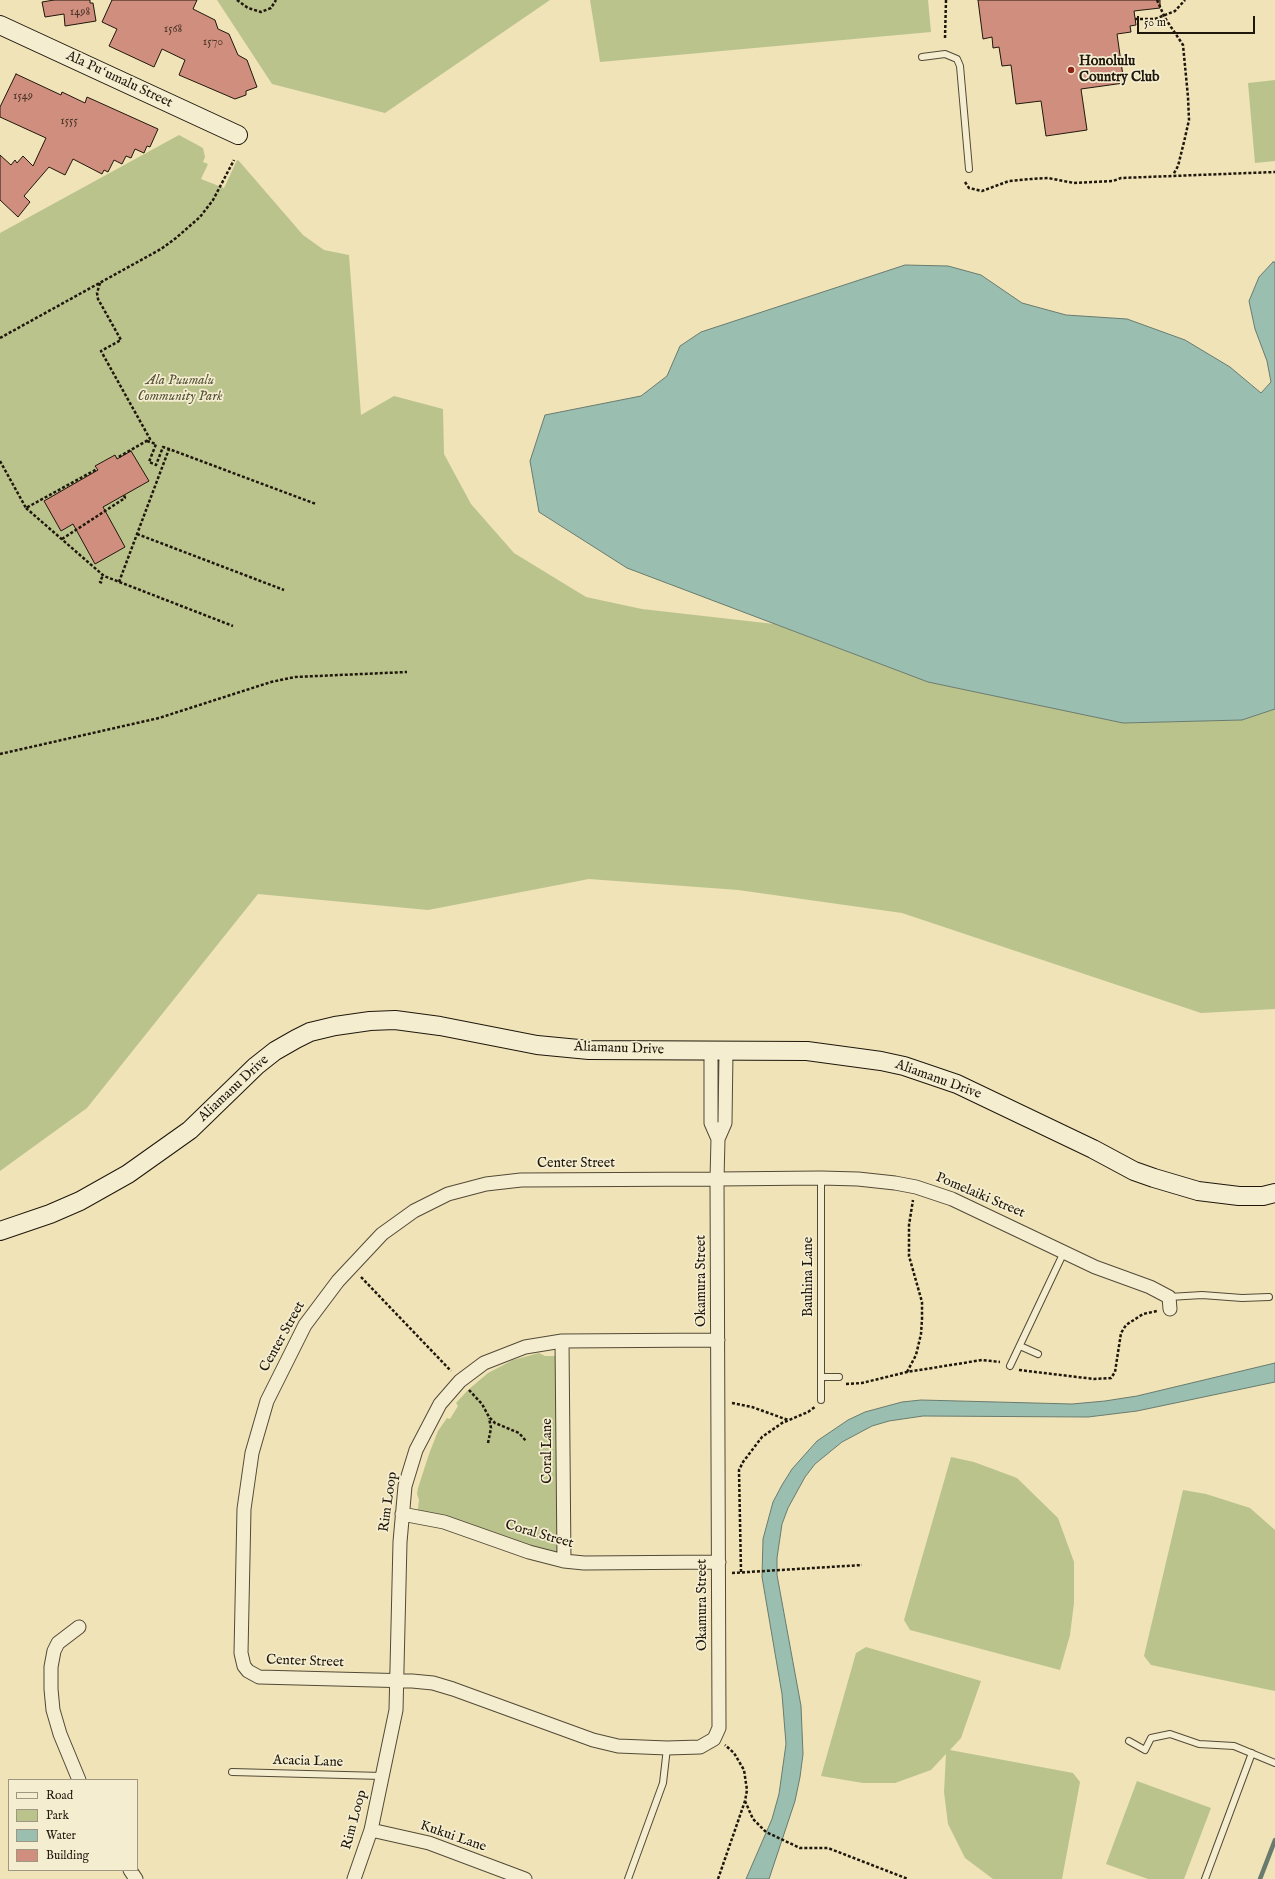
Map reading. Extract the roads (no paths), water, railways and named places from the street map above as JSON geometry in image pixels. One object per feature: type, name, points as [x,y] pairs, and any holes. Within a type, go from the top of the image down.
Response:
[{"type":"street","name":"Ala Puʻumalu Street","points":[[0,25],[238,135]]},
{"type":"street","name":"Aliamanu Drive","points":[[0,1231],[50,1214],[103,1190],[155,1156],[190,1130],[256,1066],[275,1051],[310,1032],[335,1026],[370,1021],[395,1020],[440,1026],[537,1045],[589,1050],[718,1052],[807,1051],[857,1057],[904,1066],[957,1084],[1093,1149],[1134,1171],[1154,1178],[1205,1192],[1239,1196],[1263,1196],[1275,1193]]},
{"type":"street","name":"Okamura Street","points":[[397,1681],[418,1681],[453,1689],[609,1744],[667,1748],[706,1745],[714,1739],[719,1728],[718,1139],[711,1123],[718,1052]]},
{"type":"street","name":"Pomelaiki Street","points":[[717,1179],[821,1178],[877,1180],[916,1187],[952,1199],[1095,1267],[1150,1287],[1169,1303]]},
{"type":"street","name":"Center Street","points":[[397,1681],[259,1677],[248,1671],[242,1660],[244,1509],[247,1479],[267,1401],[305,1325],[338,1281],[382,1234],[414,1211],[448,1194],[486,1184],[521,1180],[717,1179]]},
{"type":"street","name":"Rim Loop","points":[[354,1879],[370,1830],[396,1710],[400,1542],[405,1486],[416,1450],[440,1404],[460,1381],[484,1363],[510,1351],[539,1344],[562,1342],[718,1340]]},
{"type":"street","name":"Coral Lane","points":[[562,1342],[564,1561]]},
{"type":"street","name":"Coral Street","points":[[402,1514],[438,1520],[529,1552],[564,1561],[584,1563],[719,1562]]},
{"type":"street","points":[[79,1627],[58,1642],[50,1667],[54,1710],[60,1734],[79,1779]]},
{"type":"street","name":"Kukui Lane","points":[[370,1830],[429,1843],[525,1879]]},
{"type":"lane","points":[[922,57],[945,54],[957,58],[960,66],[969,169]]},
{"type":"lane","name":"Bauhina Lane","points":[[821,1178],[821,1400]]},
{"type":"lane","points":[[1010,1366],[1064,1252]]},
{"type":"lane","name":"Pomelaiki Street","points":[[1169,1303],[1202,1295],[1242,1298],[1269,1297]]},
{"type":"lane","points":[[1020,1346],[1038,1354]]},
{"type":"lane","points":[[821,1377],[839,1377]]},
{"type":"lane","points":[[1129,1741],[1145,1750],[1151,1738],[1170,1734],[1199,1744],[1234,1746],[1275,1763]]},
{"type":"lane","points":[[628,1879],[663,1783],[667,1748]]},
{"type":"lane","points":[[1205,1879],[1252,1753]]},
{"type":"lane","name":"Acacia Lane","points":[[232,1772],[382,1776]]},
{"type":"water","points":[[1273,262],[1275,262],[1275,709],[1242,720],[1123,723],[928,682],[627,568],[539,512],[530,461],[545,415],[641,396],[667,376],[680,346],[701,332],[905,265],[948,266],[981,275],[1022,303],[1066,315],[1127,319],[1185,340],[1230,367],[1261,393],[1271,382],[1267,361],[1255,329],[1249,301],[1259,277]]},
{"type":"water","points":[[1275,1363],[1275,1382],[1137,1411],[1088,1417],[923,1416],[889,1421],[872,1426],[842,1442],[815,1464],[805,1477],[788,1508],[782,1524],[777,1558],[777,1575],[801,1706],[803,1754],[800,1777],[795,1801],[769,1879],[746,1879],[772,1819],[779,1794],[786,1744],[782,1694],[762,1577],[763,1539],[773,1502],[782,1485],[792,1469],[817,1441],[848,1420],[865,1412],[902,1402],[921,1400],[1072,1404],[1105,1401],[1137,1396]]},
{"type":"waterway","points":[[1260,1879],[1275,1840]]},
{"type":"place","name":"Honolulu Country Club","points":[[1071,70]]},
{"type":"park label","name":"Ala Puumalu Community Park","points":[[180,390]]}]
